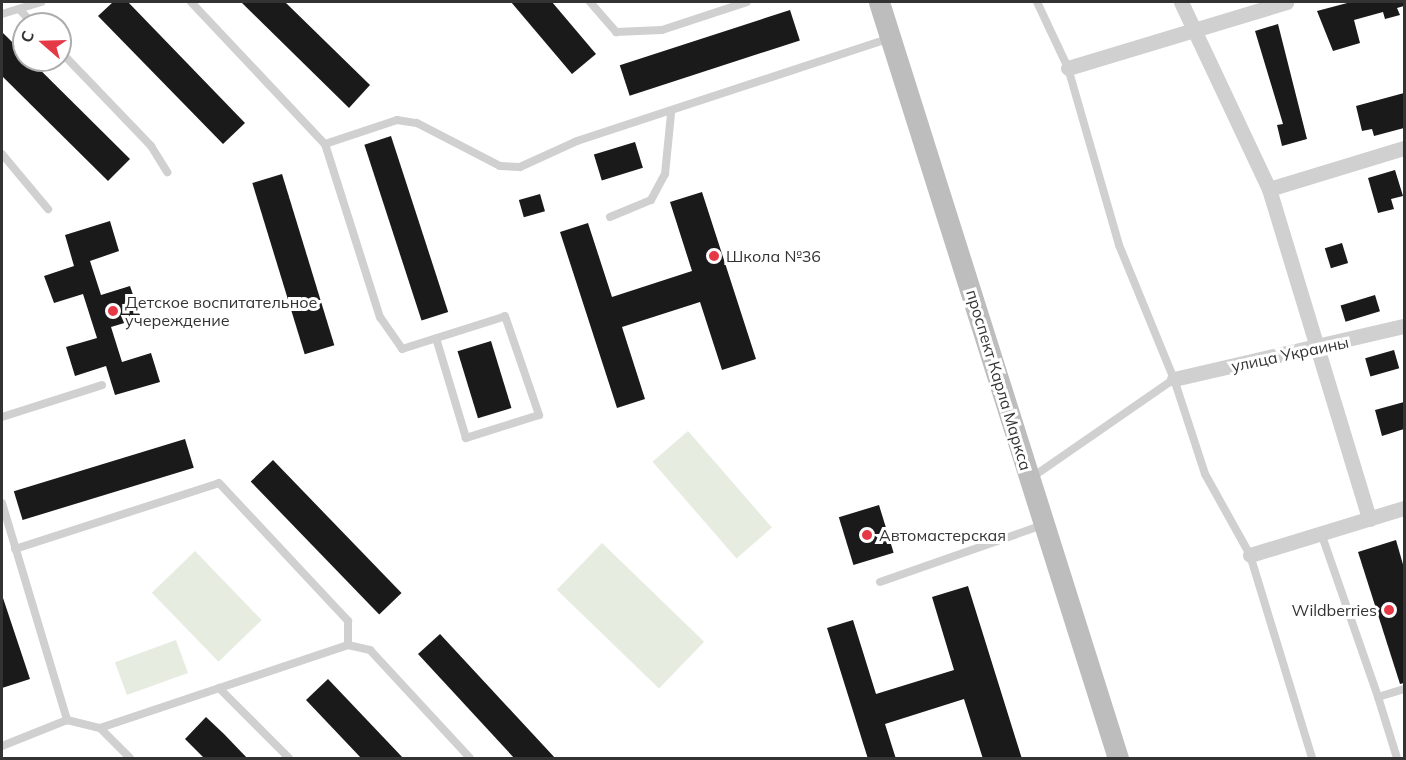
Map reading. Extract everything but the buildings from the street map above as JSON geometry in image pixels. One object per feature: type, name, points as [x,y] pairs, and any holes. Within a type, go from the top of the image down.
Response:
[{"type":"street","name":"проспект Карла Маркса","points":[[879,2],[1118,759]]},
{"type":"street","points":[[1181,2],[1192,30],[1269,189],[1321,349],[1369,519]]},
{"type":"street","points":[[1068,68],[1286,2]]},
{"type":"street","points":[[1269,189],[1404,148]]},
{"type":"street","name":"улица Украины","points":[[1174,379],[1321,349],[1404,326]]},
{"type":"street","points":[[1250,555],[1369,519],[1404,511]]},
{"type":"lane","points":[[2,14],[41,2]]},
{"type":"lane","points":[[190,2],[325,144],[380,317],[402,349],[436,338],[505,316],[539,415],[466,438],[436,338]]},
{"type":"lane","points":[[590,2],[616,32],[662,30],[747,2]]},
{"type":"lane","points":[[1037,2],[1068,68],[1119,245],[1174,379],[1205,474],[1250,555],[1312,759]]},
{"type":"lane","points":[[325,144],[397,120],[417,123],[500,166],[520,166],[577,141],[670,114],[891,37]]},
{"type":"lane","points":[[72,64],[151,146],[167,172]]},
{"type":"lane","points":[[610,217],[651,200],[665,174],[670,114]]},
{"type":"lane","points":[[2,154],[48,209]]},
{"type":"lane","points":[[1030,478],[1174,379]]},
{"type":"lane","points":[[2,417],[102,385]]},
{"type":"lane","points":[[15,549],[219,483],[348,621],[348,645]]},
{"type":"lane","points":[[2,503],[67,720]]},
{"type":"lane","points":[[880,582],[1044,525]]},
{"type":"lane","points":[[1321,534],[1378,697],[1397,759]]},
{"type":"lane","points":[[2,746],[67,720],[100,728],[348,645],[370,650],[470,759]]},
{"type":"lane","points":[[219,688],[289,759]]},
{"type":"lane","points":[[1378,697],[1404,689]]},
{"type":"lane","points":[[100,728],[130,759]]},
{"type":"shaded area","points":[[688,431],[772,528],[737,558],[653,462]]},
{"type":"shaded area","points":[[602,543],[704,642],[659,688],[557,590]]},
{"type":"shaded area","points":[[195,551],[262,620],[219,662],[152,593]]},
{"type":"shaded area","points":[[176,640],[188,673],[127,695],[115,662]]},
{"type":"place","name":"Школа №36","points":[[714,256]]},
{"type":"place","name":"Детское воспитательное учереждение","points":[[113,311]]},
{"type":"place","name":"Автомастерская","points":[[867,535]]},
{"type":"place","name":"Wildberries","points":[[1389,610]]}]
